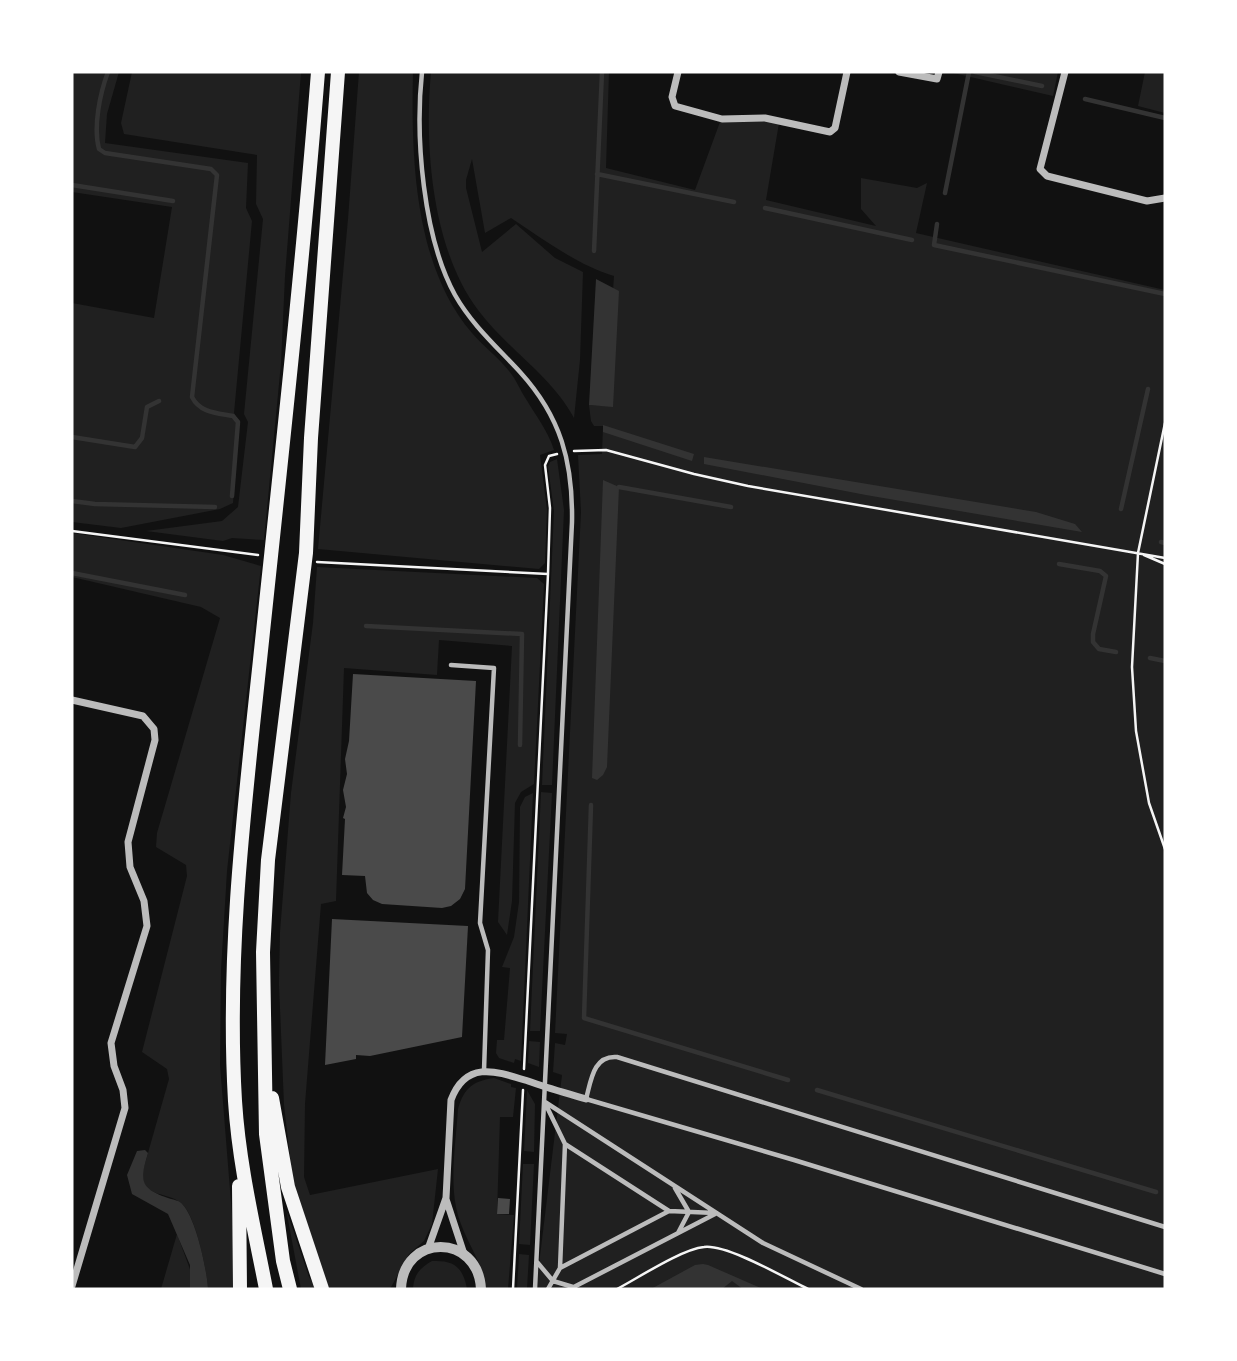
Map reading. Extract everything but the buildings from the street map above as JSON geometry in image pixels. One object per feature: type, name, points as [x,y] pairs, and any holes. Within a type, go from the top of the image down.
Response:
[{"type":"highway","points":[[240,1289],[239,1149],[233,1046],[235,917],[296,336],[318,72]]},
{"type":"highway","points":[[290,1289],[283,1261],[266,1134],[263,953],[268,860],[306,552],[311,438],[338,72]]},
{"type":"highway","points":[[263,1044],[288,1187],[322,1289]]},
{"type":"highway","points":[[239,1149],[266,1289]]},
{"type":"street","points":[[678,72],[672,97],[676,106],[722,119],[765,118],[830,132],[835,128],[847,72]]},
{"type":"street","points":[[899,72],[937,79],[939,72]]},
{"type":"street","points":[[1065,72],[1040,169],[1048,176],[1147,201],[1165,198]]},
{"type":"street","points":[[72,700],[143,716],[154,729],[155,740],[128,842],[130,867],[144,901],[147,926],[111,1043],[125,1108],[72,1286]]},
{"type":"street","points":[[428,1249],[446,1198],[451,1100],[464,1079],[484,1071],[586,1099]]},
{"type":"street","points":[[446,1198],[464,1254],[477,1269],[481,1289]]},
{"type":"street","points":[[401,1289],[407,1265],[420,1253],[428,1249],[447,1247],[464,1254]]},
{"type":"lane","points":[[422,72],[421,154],[430,223],[440,262],[470,318],[542,400],[567,452],[571,483],[572,522],[535,1289]]},
{"type":"lane","points":[[451,665],[494,668],[480,923],[488,950],[484,1071]]},
{"type":"lane","points":[[1165,1227],[617,1058],[606,1058],[597,1064],[586,1099],[1165,1274]]},
{"type":"lane","points":[[544,1102],[565,1144],[560,1268],[548,1289]]},
{"type":"lane","points":[[544,1102],[776,1250],[861,1289]]},
{"type":"lane","points":[[565,1144],[669,1211],[716,1213]]},
{"type":"lane","points":[[674,1186],[689,1212]]},
{"type":"lane","points":[[560,1268],[669,1211]]},
{"type":"lane","points":[[677,1233],[689,1212]]},
{"type":"lane","points":[[537,1261],[553,1281],[571,1288],[716,1213]]},
{"type":"path","points":[[1165,424],[1138,553],[1132,667],[1136,731],[1149,803],[1165,849]]},
{"type":"path","points":[[513,1289],[548,574],[550,508],[546,461],[549,456],[606,450],[748,486],[1165,558]]},
{"type":"path","points":[[72,531],[233,553]]},
{"type":"path","points":[[1138,553],[1165,564]]},
{"type":"path","points":[[339,564],[548,574]]},
{"type":"path","points":[[617,1289],[692,1250],[712,1247],[808,1289]]},
{"type":"shaded area","points":[[72,72],[119,72],[107,114],[105,143],[248,163],[246,208],[252,221],[234,413],[239,422],[233,503],[220,509],[121,528],[72,522],[72,303],[154,318],[172,207],[72,192]]},
{"type":"shaded area","points":[[132,72],[301,72],[281,363],[264,540],[232,538],[223,541],[146,531],[222,521],[238,507],[248,422],[244,414],[263,219],[256,204],[257,155],[124,134],[121,123]]},
{"type":"shaded area","points":[[359,72],[413,72],[415,174],[427,243],[438,276],[453,306],[472,333],[511,374],[554,450],[540,455],[547,510],[545,563],[539,569],[318,549]]},
{"type":"shaded area","points":[[431,72],[609,72],[606,168],[695,190],[720,122],[779,123],[766,200],[876,226],[861,209],[861,178],[917,188],[927,183],[916,233],[1165,290],[1165,1289],[536,1289],[562,1075],[553,1072],[555,1043],[565,1045],[567,1034],[555,1033],[581,512],[578,455],[602,454],[603,426],[594,426],[589,405],[605,406],[614,276],[574,258],[511,218],[485,233],[472,159],[466,188],[482,252],[516,224],[555,258],[583,272],[580,360],[574,418],[553,388],[478,310],[462,285],[450,257],[441,227],[431,164]]},
{"type":"shaded area","points":[[949,72],[1058,72],[1053,96]]},
{"type":"shaded area","points":[[1145,72],[1165,72],[1165,113],[1138,106]]},
{"type":"shaded area","points":[[596,279],[619,291],[613,407],[589,405]]},
{"type":"shaded area","points":[[603,425],[694,454],[692,461],[603,432]]},
{"type":"shaded area","points":[[704,457],[1036,512],[1075,524],[1082,532],[704,464]]},
{"type":"shaded area","points":[[557,459],[564,510],[552,785],[542,785],[554,511],[548,467],[550,462]]},
{"type":"shaded area","points":[[603,480],[619,487],[607,767],[597,780],[592,778]]},
{"type":"shaded area","points":[[72,533],[223,555],[261,566],[227,871],[221,970],[220,1065],[236,1289],[208,1289],[200,1245],[188,1212],[177,1200],[147,1188],[142,1174],[169,1079],[167,1069],[142,1052],[187,876],[186,865],[156,847],[157,833],[220,618],[201,607],[72,577]]},
{"type":"shaded area","points":[[317,567],[537,578],[544,584],[534,784],[521,792],[515,803],[512,901],[507,935],[498,922],[512,646],[439,640],[437,675],[344,668],[336,901],[321,904],[305,1104],[304,1177],[310,1195],[438,1169],[432,1224],[424,1241],[409,1254],[390,1289],[329,1288],[295,1201],[284,1105],[279,984],[280,932],[291,793],[313,623]]},
{"type":"shaded area","points":[[541,792],[552,793],[540,1031],[530,1031]]},
{"type":"shaded area","points":[[533,793],[521,1061],[515,1059],[514,1063],[499,1058],[496,1053],[497,1040],[504,1040],[510,968],[502,967],[514,937],[519,902],[520,807],[525,797]]},
{"type":"shaded area","points":[[529,1041],[540,1042],[539,1067],[528,1063]]},
{"type":"shaded area","points":[[494,1078],[516,1088],[513,1117],[500,1117],[497,1214],[514,1215],[508,1289],[486,1289],[481,1268],[459,1218],[453,1183],[460,1102],[470,1087],[480,1081]]},
{"type":"shaded area","points":[[527,1090],[535,1104],[534,1152],[524,1151]]},
{"type":"shaded area","points":[[145,1150],[148,1153],[144,1182],[152,1191],[180,1202],[188,1212],[200,1245],[208,1289],[190,1289],[190,1265],[168,1214],[132,1194],[127,1175],[137,1151]]},
{"type":"shaded area","points":[[523,1164],[534,1164],[530,1245],[519,1244]]},
{"type":"shaded area","points":[[286,1209],[309,1277],[317,1289],[301,1289]]},
{"type":"shaded area","points":[[177,1234],[191,1272],[190,1289],[161,1289]]},
{"type":"shaded area","points":[[519,1254],[529,1255],[527,1289],[517,1289]]},
{"type":"shaded area","points":[[432,1261],[456,1266],[463,1275],[467,1289],[413,1289],[418,1272]]},
{"type":"shaded area","points":[[703,1264],[763,1289],[743,1289],[732,1281],[722,1289],[651,1289],[695,1265]]},
{"type":"waterway","points":[[108,72],[98,110],[99,149],[105,153],[211,169],[217,175],[192,397],[204,409],[233,416],[238,422],[232,496]]},
{"type":"waterway","points":[[594,251],[602,72]]},
{"type":"waterway","points":[[945,193],[969,72]]},
{"type":"waterway","points":[[975,72],[1042,86]]},
{"type":"waterway","points":[[1085,99],[1165,118]]},
{"type":"waterway","points":[[597,174],[734,202]]},
{"type":"waterway","points":[[72,185],[173,201]]},
{"type":"waterway","points":[[765,208],[912,240]]},
{"type":"waterway","points":[[937,224],[934,245],[1165,294]]},
{"type":"waterway","points":[[1121,509],[1148,389]]},
{"type":"waterway","points":[[72,437],[135,447],[142,438],[147,407],[159,401]]},
{"type":"waterway","points":[[619,487],[731,507]]},
{"type":"waterway","points":[[72,501],[215,507]]},
{"type":"waterway","points":[[1161,542],[1165,543]]},
{"type":"waterway","points":[[1059,564],[1100,571],[1106,576],[1093,642],[1099,649],[1116,652]]},
{"type":"waterway","points":[[72,573],[185,595]]},
{"type":"waterway","points":[[366,626],[522,634],[520,745]]},
{"type":"waterway","points":[[1150,658],[1165,661]]},
{"type":"waterway","points":[[591,805],[584,1018],[788,1080]]},
{"type":"waterway","points":[[817,1090],[1156,1192]]}]
